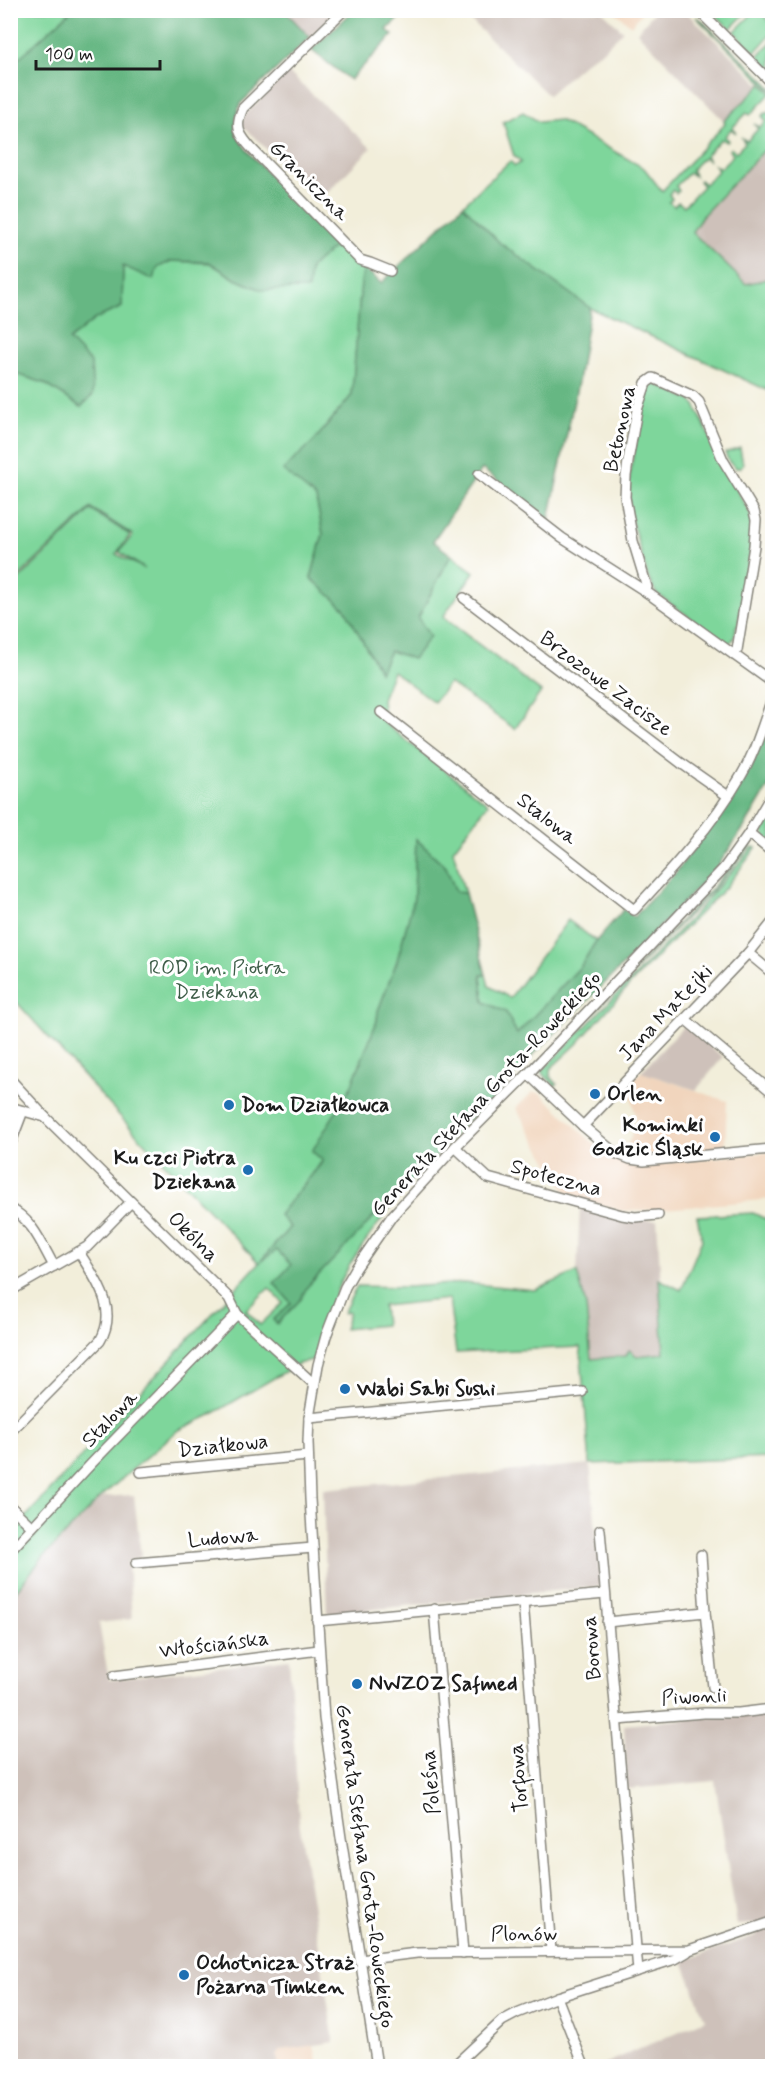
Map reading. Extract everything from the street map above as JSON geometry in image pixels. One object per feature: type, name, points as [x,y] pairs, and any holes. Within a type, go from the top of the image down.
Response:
[{"type":"street","name":"Graniczna","points":[[344,10],[243,108],[238,120],[238,128],[246,143],[360,260],[390,272]]},
{"type":"street","points":[[698,10],[772,83]]},
{"type":"street","name":"Betonowa","points":[[645,591],[647,588],[628,520],[625,497],[626,476],[639,404],[646,383],[653,378],[698,401],[723,460],[754,511],[756,520],[754,546],[738,650],[734,655]]},
{"type":"street","points":[[479,474],[562,538],[645,591],[772,682]]},
{"type":"street","points":[[625,579],[634,570],[640,568]]},
{"type":"street","name":"Brzozowe Zacisze","points":[[464,598],[681,763],[728,796]]},
{"type":"street","points":[[728,796],[742,774],[772,699]]},
{"type":"street","name":"Stalowa","points":[[381,712],[634,910],[683,857],[728,796]]},
{"type":"street","name":"Generała Stefana Grota-Roweckiego","points":[[377,2067],[324,1718],[319,1650],[308,1455],[309,1418],[314,1384],[326,1336],[345,1287],[392,1216],[455,1147],[528,1074],[724,868],[749,834],[772,794]]},
{"type":"street","points":[[749,834],[772,852]]},
{"type":"street","name":"Jana Matejki","points":[[583,1126],[748,953],[772,923]]},
{"type":"street","points":[[748,953],[772,973]]},
{"type":"street","points":[[685,1019],[772,1092]]},
{"type":"street","points":[[528,1074],[615,1153],[630,1159],[644,1161],[772,1149]]},
{"type":"street","name":"Okólna","points":[[10,1078],[45,1117],[229,1298],[237,1314],[314,1384]]},
{"type":"street","name":"Okólna","points":[[10,1107],[45,1117]]},
{"type":"street","points":[[10,1145],[23,1111]]},
{"type":"street","name":"Społeczna","points":[[455,1147],[489,1178],[622,1215],[635,1217],[658,1215]]},
{"type":"street","points":[[10,1291],[87,1247],[131,1202]]},
{"type":"street","points":[[10,1209],[22,1216],[54,1266]]},
{"type":"street","points":[[10,1432],[100,1341],[108,1326],[104,1297],[79,1252]]},
{"type":"street","name":"Stalowa","points":[[10,1551],[237,1314]]},
{"type":"street","points":[[309,1418],[582,1392]]},
{"type":"street","name":"Działkowa","points":[[141,1472],[308,1455]]},
{"type":"street","points":[[10,1506],[32,1527]]},
{"type":"street","points":[[600,1530],[605,1594]]},
{"type":"street","name":"Ludowa","points":[[136,1563],[313,1548]]},
{"type":"street","points":[[701,1555],[713,1687]]},
{"type":"street","name":"Borowa","points":[[317,1621],[605,1594],[638,1971]]},
{"type":"street","name":"Torfowa","points":[[523,1601],[551,1952]]},
{"type":"street","name":"Poleśna","points":[[434,1609],[463,1953]]},
{"type":"street","points":[[607,1622],[705,1612]]},
{"type":"street","name":"Włościańska","points":[[114,1676],[319,1650]]},
{"type":"street","name":"Piwonii","points":[[617,1720],[772,1709]]},
{"type":"street","name":"Plonów","points":[[454,2067],[502,2021],[517,2013],[557,1997],[675,1959],[689,1950],[772,1922]]},
{"type":"street","name":"Plonów","points":[[360,1960],[417,1953],[689,1950]]},
{"type":"street","points":[[557,1997],[584,2067]]},
{"type":"shaded area","points":[[285,11],[337,11],[310,37]]},
{"type":"shaded area","points":[[461,11],[602,11],[623,31],[600,53],[589,59],[548,95]]},
{"type":"shaded area","points":[[614,11],[643,11],[631,26]]},
{"type":"shaded area","points":[[655,11],[685,11],[761,85],[724,121],[637,32]]},
{"type":"shaded area","points":[[288,72],[371,148],[319,201],[242,125],[244,116]]},
{"type":"shaded area","points":[[772,142],[772,278],[746,284],[692,233],[703,215]]},
{"type":"shaded area","points":[[684,1026],[723,1057],[696,1090],[641,1072]]},
{"type":"shaded area","points":[[641,1072],[727,1101],[725,1150],[702,1150],[647,1157],[624,1154],[637,1121],[630,1092],[626,1088]]},
{"type":"shaded area","points":[[533,1092],[540,1093],[591,1141],[615,1160],[664,1163],[772,1152],[772,1199],[621,1211],[568,1196],[516,1108]]},
{"type":"shaded area","points":[[580,1206],[629,1219],[657,1220],[665,1353],[591,1360],[586,1306],[577,1272]]},
{"type":"shaded area","points":[[590,1464],[601,1586],[327,1614],[323,1489]]},
{"type":"shaded area","points":[[134,1495],[141,1556],[128,1562],[132,1619],[99,1623],[109,1680],[289,1659],[299,1821],[334,2042],[281,2050],[277,2056],[279,2066],[11,2066],[11,1597],[44,1556],[101,1497]]},
{"type":"shaded area","points":[[772,1711],[772,2066],[600,2066],[705,2020],[683,1961],[757,1935],[752,1924],[737,1925],[715,1781],[627,1789],[624,1725]]},
{"type":"shaded area","points":[[314,2045],[318,2066],[279,2066],[277,2056],[281,2050]]},
{"type":"green space","points":[[11,10],[71,10],[71,11],[11,66]]},
{"type":"green space","points":[[71,11],[285,11],[310,37],[241,103],[236,118],[237,131],[251,155],[312,221],[339,243],[310,268],[308,289],[262,290],[237,280],[209,262],[171,261],[157,268],[154,280],[123,266],[122,307],[95,319],[69,340],[91,363],[93,395],[81,407],[44,383],[10,372],[10,66]]},
{"type":"green space","points":[[353,11],[406,11],[387,30],[393,35],[350,80],[311,50]]},
{"type":"green space","points":[[712,11],[748,11],[730,29]]},
{"type":"green space","points":[[755,11],[759,11],[772,24],[772,33],[755,52],[734,32]]},
{"type":"green space","points":[[696,17],[762,78],[772,88],[772,91]]},
{"type":"green space","points":[[772,41],[772,70],[758,56]]},
{"type":"green space","points":[[762,84],[771,93],[750,115],[747,113],[733,127],[736,133],[731,129],[725,136],[727,142],[721,139],[706,155],[709,161],[704,157],[691,170],[695,176],[689,173],[676,186],[679,191],[676,193],[673,190],[669,194],[672,199],[669,202],[674,206],[678,202],[684,206],[703,186],[699,181],[705,184],[718,171],[714,165],[720,168],[733,155],[729,150],[731,148],[736,152],[745,143],[741,137],[747,141],[758,129],[754,124],[760,127],[766,121],[763,115],[769,113],[772,115],[772,142],[703,215],[692,232],[746,284],[772,278],[772,406],[769,391],[590,308],[500,243],[463,205],[510,161],[515,166],[521,162],[514,156],[503,122],[523,112],[539,122],[559,120],[644,168],[662,191],[725,124],[724,121]]},
{"type":"green space","points":[[463,205],[500,243],[590,308],[578,382],[549,519],[482,469],[433,541],[451,555],[418,618],[430,636],[413,659],[390,651],[380,672],[345,609],[311,578],[323,534],[316,498],[283,470],[314,441],[352,395],[364,268],[381,283]]},
{"type":"green space","name":"ROD im. Piotra Dziekana","points":[[339,243],[364,268],[352,395],[314,441],[284,470],[316,497],[323,534],[311,578],[345,608],[380,672],[390,651],[418,618],[451,555],[474,572],[443,617],[541,692],[515,729],[449,683],[434,702],[393,671],[382,699],[384,723],[488,804],[453,850],[465,893],[456,893],[446,867],[416,839],[414,898],[397,961],[378,1011],[377,1021],[351,1087],[313,1151],[323,1160],[279,1215],[290,1227],[262,1260],[277,1250],[292,1265],[291,1303],[274,1320],[301,1299],[306,1287],[407,1186],[362,1247],[342,1279],[328,1312],[315,1359],[298,1364],[209,1416],[177,1431],[101,1497],[44,1556],[11,1597],[11,1533],[259,1263],[138,1136],[11,996],[11,587],[91,510],[130,535],[116,554],[145,569],[119,552],[133,535],[91,508],[11,584],[11,372],[44,383],[81,407],[69,340],[95,319],[122,307],[123,266],[157,268],[171,261],[210,263],[237,280],[308,289],[310,268]],"holes":[[[269,1288],[283,1303],[260,1325],[246,1310]]]},
{"type":"green space","points":[[656,384],[691,400],[695,405],[752,521],[751,548],[738,626],[736,626],[733,639],[727,644],[656,593],[648,577],[631,519],[628,490],[631,466],[647,390],[651,385]]},
{"type":"green space","points":[[740,448],[743,464],[740,468],[736,468],[729,462],[725,453]]},
{"type":"green space","points":[[772,711],[772,781],[717,867],[526,1062],[488,1106],[468,1120],[431,1162],[377,1212],[307,1287],[301,1299],[277,1324],[273,1320],[291,1303],[274,1283],[291,1265],[277,1250],[259,1263],[290,1227],[279,1215],[323,1161],[312,1151],[351,1087],[377,1021],[378,1011],[397,961],[414,898],[416,839],[446,867],[456,892],[465,893],[486,975],[481,975],[484,1002],[506,1012],[517,1034],[581,966],[596,941],[624,909],[634,917],[677,871],[715,819]]},
{"type":"green space","points":[[772,813],[772,842],[765,837],[763,832]]},
{"type":"green space","points":[[751,845],[712,891],[539,1069],[713,887],[746,847]]},
{"type":"green space","points":[[753,847],[756,848],[727,886],[634,980],[577,1044],[550,1069],[550,1076],[557,1084],[555,1086],[541,1072],[691,918]]},
{"type":"green space","points":[[568,920],[596,941],[581,966],[517,1034],[506,1012],[484,1002],[481,975],[486,975],[489,986],[510,998]]},
{"type":"green space","points":[[753,1213],[772,1222],[772,1458],[590,1464],[580,1347],[456,1353],[449,1299],[383,1306],[385,1325],[344,1329],[349,1312],[343,1313],[357,1286],[408,1287],[464,1283],[535,1290],[577,1272],[586,1306],[591,1359],[626,1356],[629,1350],[637,1356],[664,1353],[659,1279],[681,1290],[702,1240],[697,1216]]},
{"type":"place","name":"Orlen","points":[[595,1094]]},
{"type":"place","name":"Dom Działkowca","points":[[229,1105]]},
{"type":"place","name":"Kominki Godzic Śląsk","points":[[715,1137]]},
{"type":"place","name":"Ku czci Piotra Dziekana","points":[[248,1170]]},
{"type":"place","name":"Wabi Sabi Sushi","points":[[345,1389]]},
{"type":"place","name":"NWZOZ Safmed","points":[[357,1684]]},
{"type":"place","name":"Ochotnicza Straż Pożarna Timken","points":[[184,1975]]}]
